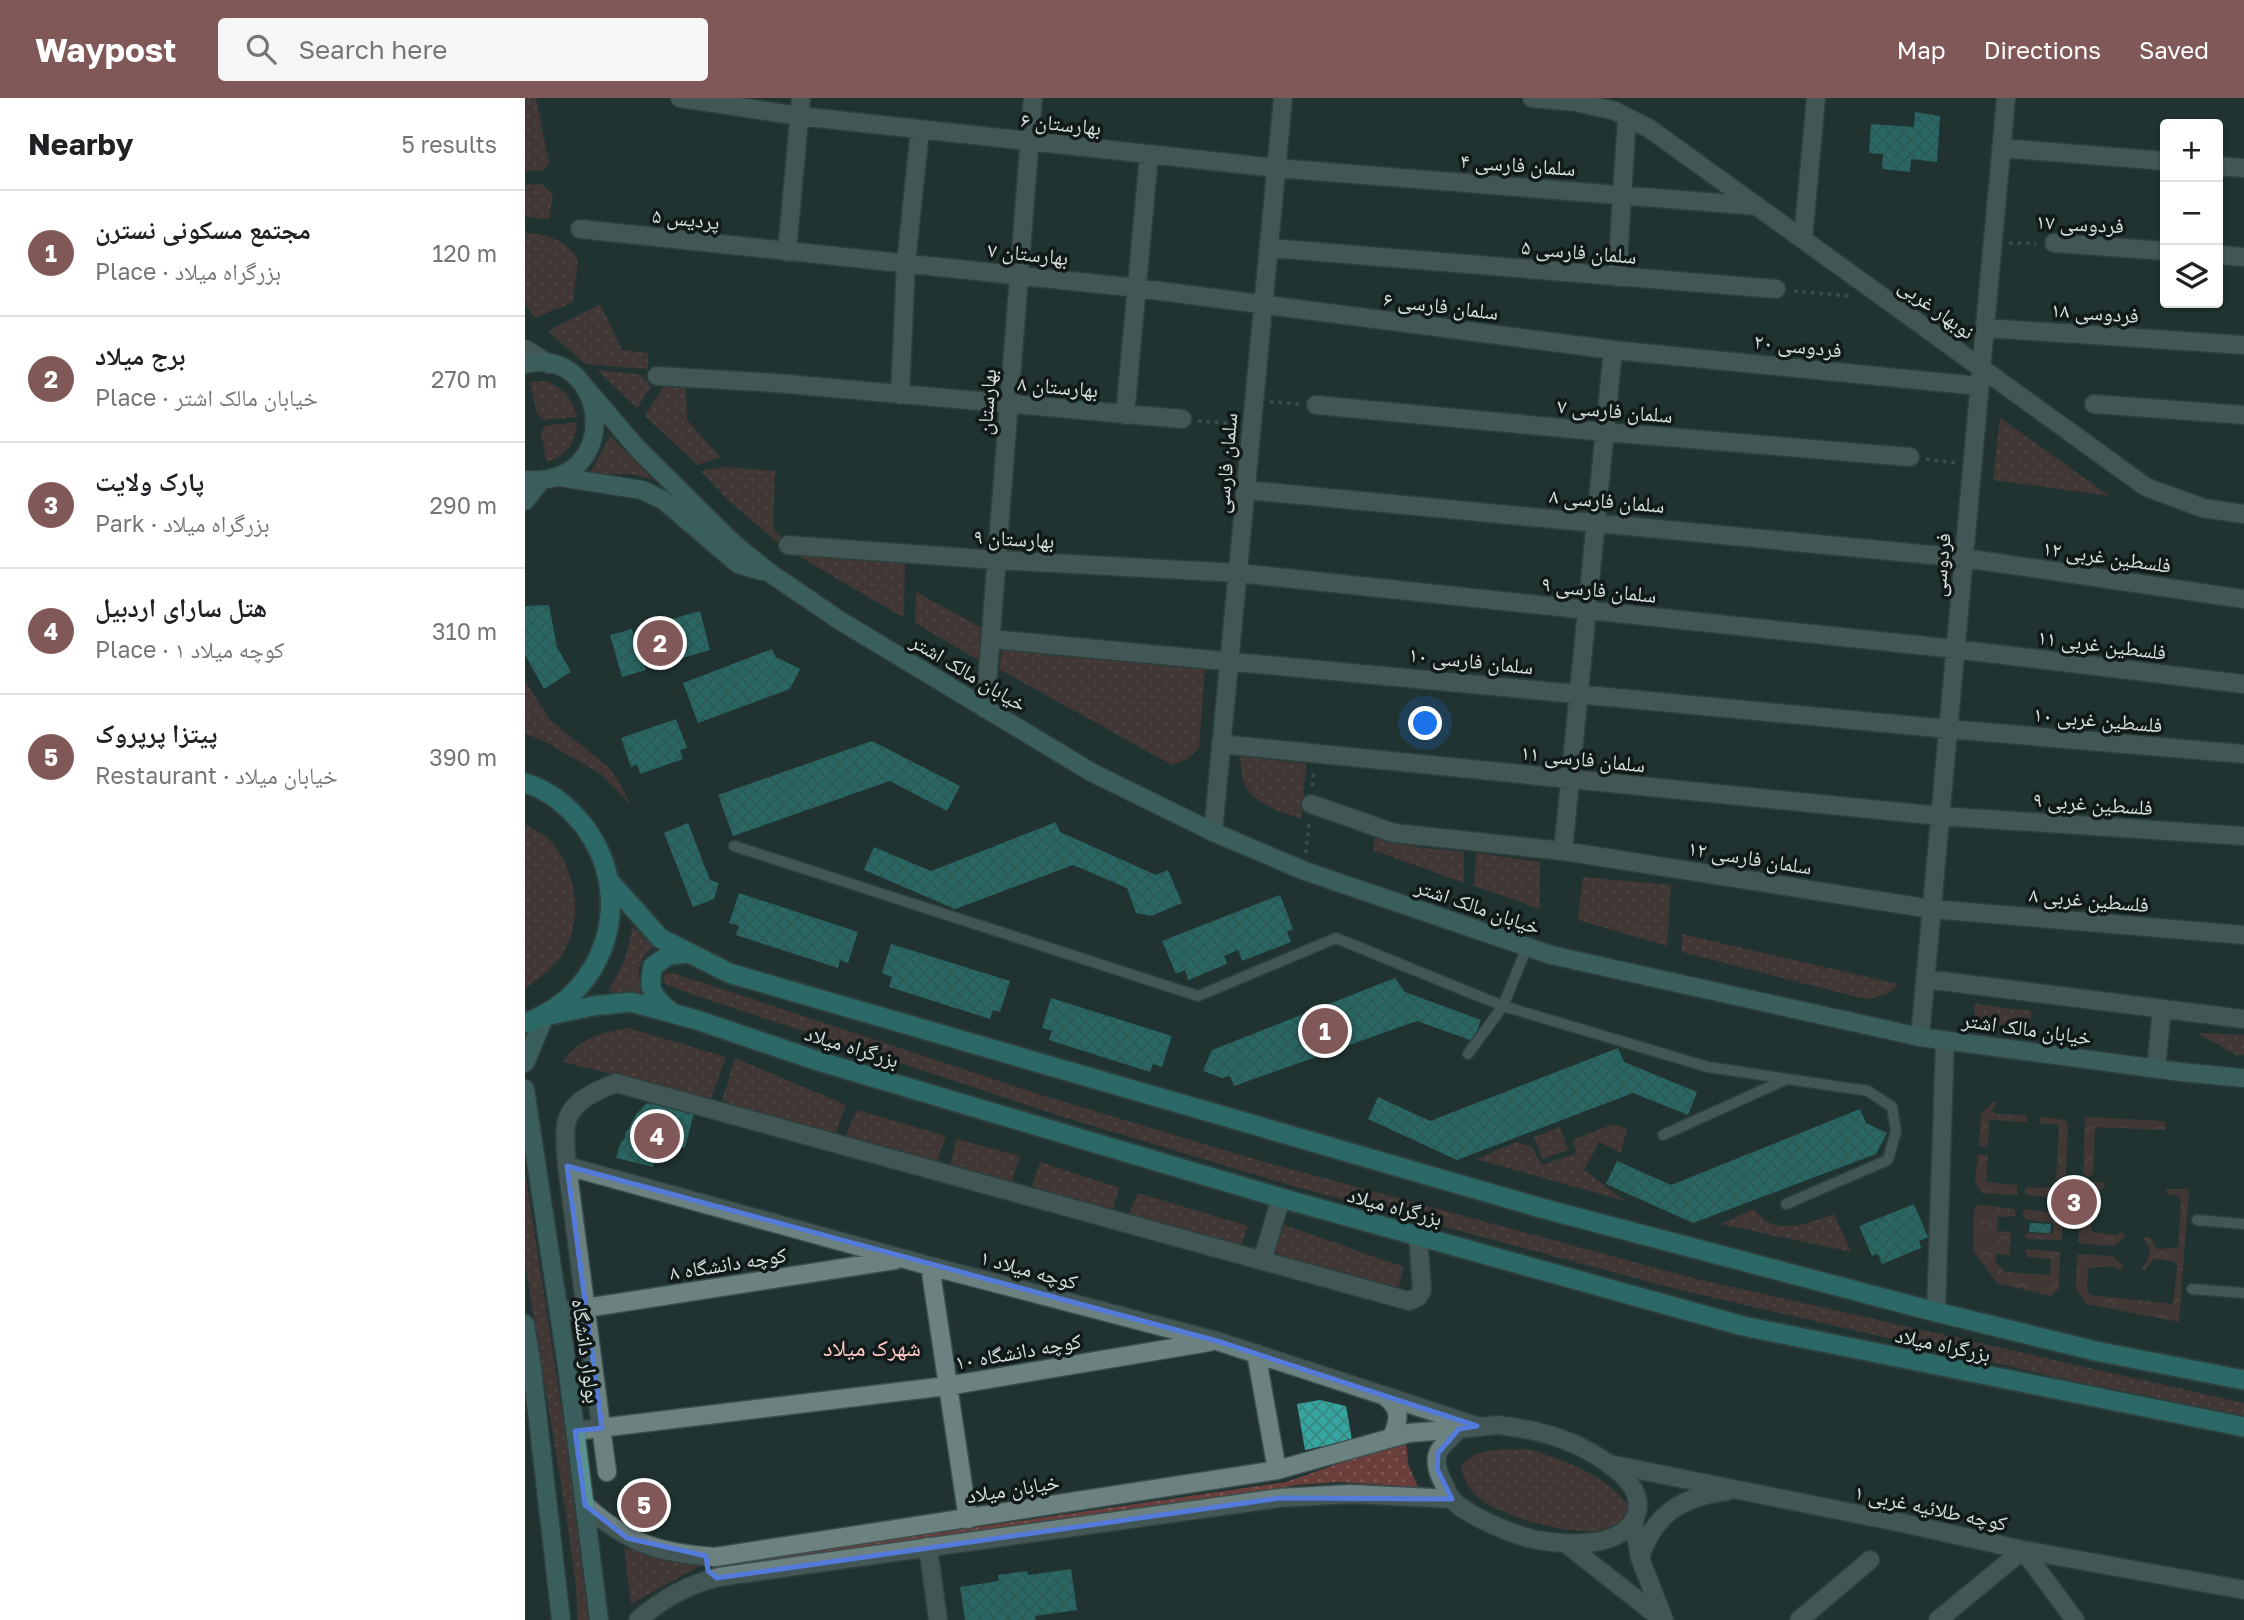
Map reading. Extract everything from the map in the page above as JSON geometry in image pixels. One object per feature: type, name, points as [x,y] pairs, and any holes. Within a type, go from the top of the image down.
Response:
[{"type":"highway","points":[[525,783],[537,786],[572,810],[597,843],[610,882],[610,921],[599,959],[577,992],[545,1016],[525,1023]]},
{"type":"highway","name":"بزرگراه میلاد","points":[[610,882],[660,938],[729,973],[1541,1208],[1936,1312],[2100,1352],[2244,1380]]},
{"type":"highway","points":[[673,1013],[656,1000],[652,991],[649,983],[653,966],[669,955],[690,953]]},
{"type":"highway","name":"بزرگراه میلاد","points":[[545,1016],[593,1006],[631,1002],[673,1013],[818,1061],[1281,1198],[1743,1326],[2244,1427]]},
{"type":"main road","points":[[525,364],[549,364]]},
{"type":"main road","name":"خیابان مالک اشتر","points":[[549,364],[562,368],[584,386],[657,468],[727,538],[770,573],[839,620],[1091,772],[1213,832],[1315,875],[1551,955],[1920,1037],[2244,1077]]},
{"type":"main road","points":[[525,501],[542,479],[575,468],[587,454],[594,438],[596,419],[593,401],[584,386]]},
{"type":"main road","name":"خیابان مالک اشتر","points":[[542,479],[642,490],[663,500],[738,564],[770,573]]},
{"type":"main road","points":[[525,1063],[545,1016]]},
{"type":"main road","name":"بولوار دانشگاه","points":[[525,1089],[560,1312],[599,1620]]},
{"type":"main road","points":[[525,1324],[561,1620]]},
{"type":"street","name":"بهارستان ۶","points":[[680,98],[800,107],[920,130],[1276,168]]},
{"type":"street","name":"بهارستان","points":[[985,709],[1033,98]]},
{"type":"street","name":"سلمان فارسی","points":[[1213,832],[1283,98]]},
{"type":"street","name":"نوبهار غربی","points":[[1532,98],[1576,102],[1621,114],[1650,129],[1886,299],[1980,377],[2146,487],[2203,508],[2244,514]]},
{"type":"street","points":[[1803,239],[1816,98]]},
{"type":"street","name":"فردوسی","points":[[1920,1037],[2006,98]]},
{"type":"street","points":[[787,252],[800,107]]},
{"type":"street","points":[[1617,277],[1623,195],[1621,114]]},
{"type":"street","points":[[900,395],[906,263],[920,130]]},
{"type":"street","points":[[2001,148],[2160,161]]},
{"type":"street","points":[[1125,415],[1149,155]]},
{"type":"street","points":[[2223,166],[2244,168]]},
{"type":"street","name":"سلمان فارسی ۴","points":[[1276,168],[1757,206]]},
{"type":"street","name":"پردیس ۵","points":[[580,229],[787,252]]},
{"type":"street","name":"فردوسی ۱۷","points":[[2054,243],[2160,251]]},
{"type":"street","name":"سلمان فارسی ۵","points":[[1269,248],[1776,289]]},
{"type":"street","name":"بهارستان ۷","points":[[787,252],[1137,288],[1263,305]]},
{"type":"street","points":[[2223,255],[2244,257]]},
{"type":"street","name":"سلمان فارسی ۶","points":[[1263,305],[1613,350]]},
{"type":"street","name":"فردوسی ۱۸","points":[[1985,328],[2244,345]]},
{"type":"street","points":[[525,349],[549,364]]},
{"type":"street","points":[[1563,851],[1613,350]]},
{"type":"street","name":"فردوسی ۲۰","points":[[1613,350],[1980,377]]},
{"type":"street","name":"بهارستان ۸","points":[[657,376],[776,383],[1182,419]]},
{"type":"street","points":[[2094,404],[2244,415]]},
{"type":"street","name":"سلمان فارسی ۷","points":[[1316,405],[1910,457]]},
{"type":"street","name":"سلمان فارسی ۸","points":[[1246,490],[1964,558]]},
{"type":"street","name":"بهارستان ۹","points":[[788,545],[1238,573]]},
{"type":"street","name":"فلسطین غربی ۱۲","points":[[1964,558],[2244,599]]},
{"type":"street","name":"سلمان فارسی ۹","points":[[1238,573],[1955,649]]},
{"type":"street","name":"سلمان فارسی ۱۰","points":[[991,639],[1948,729]]},
{"type":"street","name":"فلسطین غربی ۱۱","points":[[1955,649],[2244,684]]},
{"type":"street","name":"فلسطین غربی ۱۰","points":[[1948,729],[2244,754]]},
{"type":"street","name":"سلمان فارسی ۱۱","points":[[1221,744],[1940,816]]},
{"type":"street","name":"سلمان فارسی ۱۲","points":[[1311,804],[1394,833],[1563,851],[1931,909]]},
{"type":"street","name":"فلسطین غربی ۹","points":[[1940,816],[2244,836]]},
{"type":"street","name":"فلسطین غربی ۸","points":[[1931,909],[2244,935]]},
{"type":"street","points":[[1925,979],[2244,1019]]},
{"type":"street","points":[[2156,1068],[2162,1009]]},
{"type":"street","points":[[1936,1312],[1945,1040]]},
{"type":"street","points":[[607,1472],[566,1166],[566,1123],[572,1112],[590,1093],[616,1083],[1409,1301],[1418,1297],[1422,1290],[1418,1236]]},
{"type":"street","name":"کوچه میلاد ۱","points":[[566,1166],[929,1266],[1217,1341],[1477,1426]]},
{"type":"street","points":[[1262,1261],[1281,1198]]},
{"type":"street","name":"کوچه دانشگاه ۸","points":[[560,1312],[904,1259]]},
{"type":"street","points":[[929,1266],[968,1519]]},
{"type":"street","name":"کوچه دانشگاه ۱۰","points":[[575,1431],[947,1386],[1217,1341]]},
{"type":"street","points":[[1257,1353],[1277,1470]]},
{"type":"street","points":[[1381,1394],[1395,1404],[1398,1412],[1392,1437]]},
{"type":"street","points":[[1477,1426],[1528,1428],[1562,1438],[1610,1464],[1629,1481],[1636,1493],[1638,1513],[1634,1523],[1640,1558],[1664,1620]]},
{"type":"street","name":"خیابان میلاد","points":[[585,1505],[605,1524],[627,1538],[657,1549],[715,1556],[1277,1470],[1409,1433],[1477,1426]]},
{"type":"street","points":[[1459,1429],[1438,1453],[1437,1469],[1452,1499],[1479,1517],[1534,1539],[1565,1544],[1607,1539],[1634,1523]]},
{"type":"street","name":"کوچه طلائیه غربی ۱","points":[[1610,1464],[2023,1550],[2244,1590]]},
{"type":"street","points":[[1640,1558],[1645,1539],[1666,1513],[1677,1505],[1709,1493],[1736,1489]]},
{"type":"street","points":[[638,1620],[652,1608],[692,1584],[717,1578],[1280,1498],[1351,1494],[1452,1499]]},
{"type":"street","points":[[1565,1544],[1664,1620]]},
{"type":"street","points":[[928,1547],[938,1620]]},
{"type":"street","points":[[1938,1620],[2023,1550],[2075,1620]]},
{"type":"street","points":[[715,1556],[708,1565],[712,1576],[717,1578]]},
{"type":"street","points":[[1799,1620],[1870,1560]]},
{"type":"lane","points":[[734,846],[1198,996],[1336,938],[1503,1006],[1708,1067],[1868,1091],[1892,1107],[1895,1131],[1888,1160],[1786,1204]]},
{"type":"lane","points":[[1468,1054],[1503,1006],[1527,947]]},
{"type":"lane","points":[[1663,1135],[1787,1079]]},
{"type":"lane","points":[[2197,1220],[2244,1224]]},
{"type":"lane","points":[[2192,1289],[2244,1293]]},
{"type":"path","name":"فردوسی ۱۷","points":[[1993,243],[2054,243]]},
{"type":"path","points":[[1776,289],[1886,299]]},
{"type":"path","points":[[1254,401],[1316,405]]},
{"type":"path","points":[[1182,419],[1252,426]]},
{"type":"path","points":[[1910,457],[1972,465]]},
{"type":"highlighted area","points":[[567,1166],[1217,1341],[1477,1426],[1459,1429],[1438,1453],[1437,1469],[1452,1499],[1280,1498],[717,1578],[708,1571],[706,1556],[627,1538],[585,1505],[575,1431],[602,1428]]},
{"type":"green space","points":[[525,98],[536,98],[549,163],[544,170],[525,171]]},
{"type":"green space","points":[[542,184],[553,195],[549,219],[525,217],[525,185]]},
{"type":"green space","points":[[525,233],[555,239],[578,259],[573,302],[535,318],[525,304]]},
{"type":"green space","points":[[600,304],[622,350],[648,353],[648,369],[585,364],[548,331]]},
{"type":"green space","points":[[597,370],[641,375],[651,386],[637,408]]},
{"type":"green space","points":[[545,381],[566,394],[577,417],[544,420],[537,414],[530,382]]},
{"type":"green space","points":[[665,384],[686,388],[687,420],[720,457],[698,465],[645,416]]},
{"type":"green space","points":[[2000,418],[2110,496],[1993,480]]},
{"type":"green space","points":[[577,422],[575,436],[569,447],[560,456],[547,462],[541,434],[544,426]]},
{"type":"green space","points":[[610,436],[654,480],[632,474],[589,474]]},
{"type":"green space","points":[[725,467],[775,471],[773,529],[782,538],[777,542],[728,500],[701,471]]},
{"type":"green space","points":[[785,548],[905,559],[904,618]]},
{"type":"green space","points":[[916,592],[982,628],[980,661],[915,623]]},
{"type":"green space","points":[[1003,646],[1205,667],[1199,748],[1187,759],[1172,765],[999,669]]},
{"type":"green space","points":[[525,680],[549,719],[608,767],[631,805],[601,774],[540,739],[525,734]]},
{"type":"green space","points":[[1240,756],[1306,764],[1301,819],[1266,805],[1252,795],[1243,779]]},
{"type":"green space","points":[[525,824],[544,835],[563,859],[569,874],[575,906],[574,921],[564,951],[552,967],[525,988]]},
{"type":"green space","points":[[1376,832],[1416,847],[1464,852],[1464,883],[1373,850]]},
{"type":"green space","points":[[1476,853],[1540,862],[1540,909],[1474,886]]},
{"type":"green space","points":[[1583,877],[1671,885],[1667,946],[1578,920]]},
{"type":"green space","points":[[632,927],[656,944],[645,955],[639,967],[639,980],[644,995],[608,991],[624,961]]},
{"type":"green space","points":[[1682,934],[1898,984],[1879,997],[1865,999],[1682,952]]},
{"type":"green space","points":[[673,973],[1048,1097],[1261,1161],[1693,1278],[2244,1403],[2244,1417],[2069,1380],[1676,1289],[1296,1187],[1057,1115],[694,995],[665,984],[665,974]]},
{"type":"green space","points":[[1974,1004],[2031,1011],[2030,1026],[2009,1026],[1975,1020]]},
{"type":"green space","points":[[628,1028],[726,1057],[711,1099],[563,1062],[583,1042]]},
{"type":"green space","points":[[2197,1033],[2244,1035],[2244,1055],[2236,1055]]},
{"type":"green space","points":[[735,1058],[846,1105],[835,1135],[722,1101]]},
{"type":"green space","points":[[1994,1101],[1997,1104],[1991,1110],[1996,1114],[2027,1115],[2027,1122],[1989,1120],[1988,1144],[1986,1147],[1979,1146],[1981,1114]]},
{"type":"green space","points":[[857,1110],[946,1136],[937,1161],[845,1137]]},
{"type":"green space","points":[[2043,1117],[2065,1120],[2068,1127],[2065,1193],[2061,1198],[2028,1195],[2025,1192],[2026,1188],[2056,1187],[2059,1125],[2040,1123],[2039,1119]]},
{"type":"green space","points":[[2085,1117],[2165,1121],[2165,1130],[2095,1127],[2093,1174],[2089,1177],[2083,1174]]},
{"type":"green space","points":[[1613,1124],[1627,1129],[1621,1153],[1599,1142],[1584,1170],[1625,1201],[1476,1159],[1517,1142],[1532,1147],[1542,1165],[1577,1153],[1572,1140]]},
{"type":"green space","points":[[1560,1127],[1568,1150],[1542,1159],[1534,1137]]},
{"type":"green space","points":[[957,1139],[1020,1156],[1011,1184],[950,1165]]},
{"type":"green space","points":[[1978,1154],[1988,1155],[1986,1182],[2017,1185],[2017,1195],[1982,1193],[1975,1182]]},
{"type":"green space","points":[[1040,1162],[1119,1188],[1112,1212],[1032,1186]]},
{"type":"green space","points":[[525,1171],[570,1464],[589,1620],[578,1620],[568,1528],[525,1263]]},
{"type":"green space","points":[[2082,1182],[2106,1182],[2102,1190],[2092,1191],[2091,1229],[2093,1232],[2117,1235],[2122,1232],[2125,1237],[2114,1246],[2083,1244],[2078,1241]]},
{"type":"green space","points":[[2165,1189],[2189,1189],[2179,1322],[2086,1304],[2076,1289],[2077,1254],[2113,1256],[2123,1266],[2121,1270],[2112,1266],[2088,1268],[2087,1290],[2090,1295],[2173,1304],[2177,1267],[2173,1261],[2154,1259],[2144,1271],[2142,1268],[2149,1252],[2142,1237],[2151,1238],[2157,1249],[2178,1248],[2181,1201],[2178,1196],[2169,1195]]},
{"type":"green space","points":[[1138,1193],[1248,1226],[1240,1249],[1128,1216]]},
{"type":"green space","points":[[1976,1206],[2014,1209],[2016,1216],[1998,1217],[1997,1231],[2011,1232],[2010,1255],[1996,1254],[1995,1261],[2005,1272],[2050,1275],[2051,1259],[2027,1257],[2026,1249],[2060,1252],[2059,1289],[2050,1296],[1997,1283],[1973,1250],[1974,1211]]},
{"type":"green space","points":[[1753,1209],[1766,1221],[1782,1226],[1800,1225],[1834,1214],[1851,1252],[1721,1224]]},
{"type":"green space","points":[[2025,1209],[2061,1214],[2062,1240],[2027,1239],[2027,1233],[2053,1234],[2053,1223],[2026,1219],[2022,1216]]},
{"type":"green space","points":[[1284,1225],[1404,1267],[1397,1292],[1272,1255]]},
{"type":"green space","points":[[1406,1440],[1408,1464],[1418,1487],[1340,1482],[1296,1485],[1244,1495],[729,1568],[732,1563],[1286,1482]]},
{"type":"green space","points":[[1528,1449],[1570,1464],[1607,1485],[1629,1505],[1623,1520],[1609,1529],[1563,1529],[1513,1516],[1493,1507],[1476,1496],[1467,1485],[1461,1467],[1474,1455],[1491,1450]]},
{"type":"green space","points":[[624,1548],[700,1566],[631,1604]]},
{"type":"building","points":[[1915,112],[1940,116],[1937,162],[1911,159],[1910,172],[1882,169],[1883,154],[1869,153],[1871,124],[1914,127]]},
{"type":"building","points":[[549,605],[557,647],[571,672],[544,689],[525,655],[525,606]]},
{"type":"building","points":[[700,611],[710,650],[676,660],[674,652],[643,661],[646,670],[622,677],[610,635],[632,629],[634,636],[666,627],[665,621]]},
{"type":"building","points":[[772,649],[776,657],[800,669],[790,689],[698,723],[683,683]]},
{"type":"building","points":[[676,719],[687,748],[680,750],[683,759],[640,774],[637,764],[631,767],[621,738]]},
{"type":"building","points":[[872,741],[960,786],[947,811],[890,781],[733,836],[718,795]]},
{"type":"building","points":[[1056,822],[1060,832],[1156,875],[1168,870],[1182,903],[1151,916],[1136,913],[1127,888],[1073,865],[955,909],[864,870],[874,847],[931,871]]},
{"type":"building","points":[[688,823],[710,880],[719,883],[714,899],[693,907],[664,833]]},
{"type":"building","points":[[739,893],[858,932],[848,963],[840,960],[838,968],[736,935],[739,926],[729,923]]},
{"type":"building","points":[[1280,895],[1293,929],[1287,932],[1291,942],[1242,961],[1238,950],[1224,956],[1227,964],[1188,980],[1185,970],[1176,974],[1162,941]]},
{"type":"building","points":[[891,944],[1010,981],[1000,1012],[993,1010],[990,1019],[889,987],[892,977],[882,973]]},
{"type":"building","points":[[1395,978],[1405,992],[1481,1020],[1473,1041],[1417,1021],[1234,1086],[1230,1076],[1222,1078],[1203,1071],[1212,1050]]},
{"type":"building","points":[[1051,998],[1172,1036],[1162,1067],[1153,1064],[1150,1072],[1049,1040],[1052,1031],[1042,1028]]},
{"type":"building","points":[[1618,1048],[1624,1062],[1697,1092],[1688,1115],[1633,1093],[1457,1160],[1368,1119],[1378,1097],[1430,1121]]},
{"type":"building","points":[[647,1103],[694,1113],[685,1148],[661,1142],[653,1167],[616,1158],[625,1134],[637,1113]]},
{"type":"building","points":[[1860,1109],[1866,1123],[1887,1133],[1876,1154],[1693,1223],[1606,1184],[1617,1161],[1671,1185]]},
{"type":"building","points":[[1914,1204],[1928,1237],[1919,1241],[1921,1248],[1882,1264],[1878,1254],[1872,1256],[1859,1226]]},
{"type":"building","points":[[2030,1223],[2051,1224],[2050,1233],[2029,1232]]},
{"type":"building","points":[[1320,1400],[1346,1406],[1352,1440],[1305,1450],[1297,1404]]},
{"type":"building","points":[[657,1486],[658,1524],[647,1523],[632,1516],[629,1494],[631,1489]]},
{"type":"building","points":[[1071,1569],[1077,1610],[1035,1616],[1036,1620],[965,1620],[960,1587],[999,1581],[998,1575],[1027,1571],[1028,1575]]},
{"type":"place","name":"برج میلاد","points":[[660,643]]},
{"type":"place","name":"مجتمع مسکونی نسترن","points":[[1325,1031]]},
{"type":"place","name":"هتل سارای اردبیل","points":[[657,1136]]},
{"type":"place","name":"پارک ولایت","points":[[2074,1202]]},
{"type":"place","name":"پیتزا پرپروک","points":[[644,1505]]},
{"type":"district","name":"شهرک میلاد","points":[[872,1347]]}]
